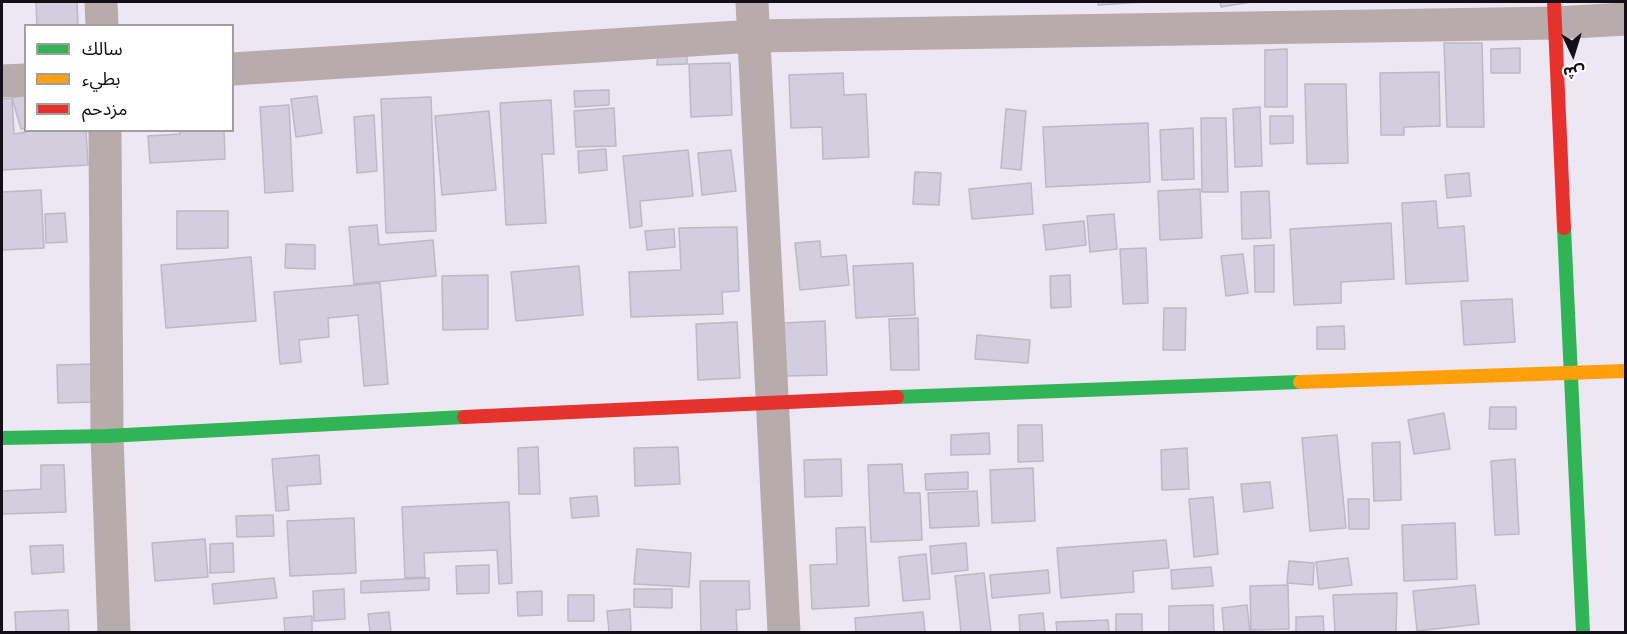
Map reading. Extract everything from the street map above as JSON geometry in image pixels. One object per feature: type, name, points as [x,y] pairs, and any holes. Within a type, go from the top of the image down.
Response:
[{"type":"street","points":[[101,2],[102,24]]},
{"type":"street","points":[[752,2],[784,633]]},
{"type":"street","points":[[1555,12],[1582,633]]},
{"type":"street","points":[[234,69],[754,36],[1555,12],[1626,19]]},
{"type":"street","points":[[2,81],[24,80]]},
{"type":"street","points":[[105,132],[107,436],[114,633]]},
{"type":"street","points":[[2,438],[107,436],[774,401],[1626,371]]},
{"type":"building","points":[[36,2],[77,2],[78,24],[37,24]]},
{"type":"building","points":[[1098,2],[1144,2],[1098,5]]},
{"type":"building","points":[[1220,2],[1251,2],[1221,7]]},
{"type":"building","points":[[1444,43],[1482,43],[1484,127],[1447,127]]},
{"type":"building","points":[[1520,48],[1520,73],[1491,73],[1491,49]]},
{"type":"building","points":[[1287,49],[1287,107],[1265,107],[1265,50]]},
{"type":"building","points":[[687,50],[687,64],[657,65],[658,51]]},
{"type":"building","points":[[730,63],[732,115],[691,117],[689,64]]},
{"type":"building","points":[[1439,72],[1440,126],[1404,127],[1404,135],[1381,135],[1380,73]]},
{"type":"building","points":[[843,73],[844,95],[866,94],[869,157],[823,159],[822,127],[791,128],[789,75]]},
{"type":"building","points":[[1305,84],[1346,84],[1348,163],[1307,164]]},
{"type":"building","points":[[609,90],[609,105],[575,107],[574,91]]},
{"type":"building","points":[[24,95],[24,128],[21,129],[12,98]]},
{"type":"building","points":[[317,96],[322,133],[296,137],[291,99]]},
{"type":"building","points":[[431,97],[436,231],[386,233],[381,99]]},
{"type":"building","points":[[12,98],[14,134],[86,132],[88,165],[2,170],[2,99]]},
{"type":"building","points":[[551,100],[554,154],[542,154],[546,223],[506,225],[500,103]]},
{"type":"building","points":[[289,105],[293,191],[265,193],[260,107]]},
{"type":"building","points":[[1260,107],[1262,166],[1235,167],[1233,109]]},
{"type":"building","points":[[614,108],[616,146],[576,147],[574,111]]},
{"type":"building","points":[[1006,109],[1026,111],[1021,170],[1001,168]]},
{"type":"building","points":[[489,111],[496,190],[442,195],[435,116]]},
{"type":"building","points":[[374,115],[377,171],[357,173],[354,117]]},
{"type":"building","points":[[1270,116],[1293,116],[1293,143],[1270,144]]},
{"type":"building","points":[[1201,118],[1226,118],[1228,192],[1202,192]]},
{"type":"building","points":[[1148,123],[1150,182],[1046,187],[1043,127]]},
{"type":"building","points":[[1193,128],[1194,179],[1162,180],[1160,130]]},
{"type":"building","points":[[180,132],[224,132],[225,159],[150,163],[148,136],[180,134]]},
{"type":"building","points":[[606,149],[607,170],[579,173],[578,151]]},
{"type":"building","points":[[688,150],[693,196],[640,201],[642,226],[630,228],[623,156]]},
{"type":"building","points":[[731,150],[736,191],[702,195],[698,153]]},
{"type":"building","points":[[915,172],[941,173],[939,205],[913,204]]},
{"type":"building","points":[[1469,173],[1471,196],[1447,198],[1445,175]]},
{"type":"building","points":[[1031,183],[1033,214],[972,219],[969,189]]},
{"type":"building","points":[[1200,189],[1202,238],[1160,240],[1158,191]]},
{"type":"building","points":[[41,190],[44,248],[2,250],[2,192]]},
{"type":"building","points":[[1269,191],[1271,238],[1242,239],[1241,192]]},
{"type":"building","points":[[1436,201],[1438,228],[1464,226],[1468,281],[1406,284],[1402,203]]},
{"type":"building","points":[[177,211],[228,211],[228,248],[177,249]]},
{"type":"building","points":[[65,213],[67,242],[46,243],[45,214]]},
{"type":"building","points":[[1114,214],[1117,249],[1090,252],[1087,216]]},
{"type":"building","points":[[1084,221],[1086,245],[1046,250],[1043,225]]},
{"type":"building","points":[[1391,223],[1394,279],[1341,282],[1341,303],[1294,305],[1290,229]]},
{"type":"building","points":[[377,225],[379,245],[433,240],[436,276],[354,284],[349,227]]},
{"type":"building","points":[[737,227],[739,291],[722,292],[723,314],[631,317],[629,272],[681,270],[679,228]]},
{"type":"building","points":[[674,229],[675,247],[647,250],[645,231]]},
{"type":"building","points":[[820,241],[821,257],[846,255],[849,285],[800,290],[795,243]]},
{"type":"building","points":[[286,244],[315,245],[315,269],[285,268]]},
{"type":"building","points":[[1274,245],[1274,292],[1255,292],[1254,246]]},
{"type":"building","points":[[1146,248],[1148,303],[1123,304],[1120,249]]},
{"type":"building","points":[[1243,254],[1248,293],[1226,296],[1221,256]]},
{"type":"building","points":[[251,257],[256,321],[166,328],[161,265]]},
{"type":"building","points":[[913,263],[915,315],[856,318],[853,266]]},
{"type":"building","points":[[579,266],[583,315],[516,321],[511,272]]},
{"type":"building","points":[[488,275],[488,329],[443,330],[442,276]]},
{"type":"building","points":[[1070,275],[1071,307],[1051,308],[1050,276]]},
{"type":"building","points":[[380,283],[388,384],[364,386],[358,315],[328,318],[329,337],[299,340],[301,362],[280,364],[274,292]]},
{"type":"building","points":[[1512,299],[1515,342],[1464,345],[1461,301]]},
{"type":"building","points":[[1164,308],[1186,308],[1185,350],[1163,350]]},
{"type":"building","points":[[918,318],[919,370],[891,370],[889,319]]},
{"type":"building","points":[[825,321],[827,375],[785,376],[783,323]]},
{"type":"building","points":[[737,322],[740,378],[698,380],[696,324]]},
{"type":"building","points":[[1344,326],[1345,349],[1317,349],[1317,327]]},
{"type":"building","points":[[977,335],[1030,340],[1028,363],[975,359]]},
{"type":"building","points":[[95,364],[96,402],[58,403],[57,365]]},
{"type":"building","points":[[1490,407],[1516,407],[1516,429],[1489,429]]},
{"type":"building","points":[[1444,413],[1450,449],[1414,454],[1408,420]]},
{"type":"building","points":[[1018,425],[1042,425],[1043,461],[1018,462]]},
{"type":"building","points":[[989,433],[990,454],[951,455],[951,435]]},
{"type":"building","points":[[1337,435],[1346,528],[1310,531],[1302,438]]},
{"type":"building","points":[[1400,442],[1401,500],[1374,501],[1372,443]]},
{"type":"building","points":[[538,447],[540,494],[519,494],[518,448]]},
{"type":"building","points":[[678,447],[680,484],[635,486],[634,448]]},
{"type":"building","points":[[1187,448],[1189,489],[1162,490],[1161,450]]},
{"type":"building","points":[[319,455],[321,484],[287,486],[289,510],[276,511],[272,459]]},
{"type":"building","points":[[841,459],[842,496],[805,497],[804,460]]},
{"type":"building","points":[[1515,459],[1519,534],[1495,535],[1491,461]]},
{"type":"building","points":[[902,464],[904,493],[920,493],[922,540],[871,542],[868,465]]},
{"type":"building","points":[[41,465],[64,465],[66,512],[2,514],[2,491],[41,489]]},
{"type":"building","points":[[1033,468],[1035,521],[992,523],[990,470]]},
{"type":"building","points":[[968,472],[968,489],[926,490],[925,474]]},
{"type":"building","points":[[1270,482],[1273,508],[1244,512],[1241,484]]},
{"type":"building","points":[[977,491],[979,526],[930,528],[928,493]]},
{"type":"building","points":[[597,496],[599,516],[572,518],[570,498]]},
{"type":"building","points":[[1213,497],[1218,554],[1194,557],[1189,499]]},
{"type":"building","points":[[1348,499],[1369,499],[1369,529],[1349,529]]},
{"type":"building","points":[[509,502],[512,583],[499,584],[497,550],[424,553],[425,577],[405,578],[402,507]]},
{"type":"building","points":[[273,515],[274,536],[237,537],[236,516]]},
{"type":"building","points":[[354,518],[356,573],[290,576],[287,521]]},
{"type":"building","points":[[1455,523],[1457,579],[1404,581],[1402,525]]},
{"type":"building","points":[[865,527],[869,606],[812,609],[810,565],[837,564],[836,528]]},
{"type":"building","points":[[205,539],[208,577],[155,581],[152,543]]},
{"type":"building","points":[[1166,540],[1169,568],[1133,571],[1134,592],[1061,598],[1057,548]]},
{"type":"building","points":[[233,543],[234,572],[210,573],[210,544]]},
{"type":"building","points":[[966,543],[968,570],[932,574],[930,546]]},
{"type":"building","points":[[63,545],[64,572],[32,574],[30,546]]},
{"type":"building","points":[[637,549],[691,553],[689,587],[634,584]]},
{"type":"building","points":[[926,554],[930,599],[903,601],[899,557]]},
{"type":"building","points":[[1348,558],[1352,585],[1319,589],[1316,562]]},
{"type":"building","points":[[1289,561],[1314,563],[1313,585],[1287,583]]},
{"type":"building","points":[[489,565],[489,593],[457,594],[456,566]]},
{"type":"building","points":[[1211,567],[1213,586],[1172,589],[1171,570]]},
{"type":"building","points":[[1048,570],[1050,593],[992,598],[990,575]]},
{"type":"building","points":[[984,573],[991,632],[961,632],[955,576]]},
{"type":"building","points":[[274,578],[277,598],[214,604],[212,584]]},
{"type":"building","points":[[429,578],[429,590],[361,593],[361,581]]},
{"type":"building","points":[[700,581],[749,581],[750,609],[736,610],[737,632],[701,632]]},
{"type":"building","points":[[1288,585],[1289,629],[1251,630],[1250,586]]},
{"type":"building","points":[[1475,585],[1479,624],[1417,631],[1413,591]]},
{"type":"building","points":[[344,589],[345,619],[314,621],[313,591]]},
{"type":"building","points":[[634,589],[672,589],[672,608],[634,607]]},
{"type":"building","points":[[542,591],[542,615],[518,616],[517,592]]},
{"type":"building","points":[[1397,593],[1396,632],[1335,632],[1333,595]]},
{"type":"building","points":[[568,595],[594,595],[594,621],[568,621]]},
{"type":"building","points":[[1213,605],[1214,632],[1169,632],[1169,606]]},
{"type":"building","points":[[1247,605],[1250,632],[1224,632],[1222,608]]},
{"type":"building","points":[[630,609],[631,632],[609,632],[607,611]]},
{"type":"building","points":[[68,610],[69,632],[16,632],[15,612]]},
{"type":"building","points":[[389,612],[391,632],[370,632],[368,614]]},
{"type":"building","points":[[923,612],[925,632],[856,632],[855,618]]},
{"type":"building","points":[[1043,613],[1045,632],[1020,632],[1019,615]]},
{"type":"building","points":[[1116,614],[1142,614],[1142,632],[1116,632]]},
{"type":"building","points":[[312,616],[312,632],[285,632],[284,618]]},
{"type":"building","points":[[1323,616],[1324,632],[1296,632],[1296,617]]},
{"type":"building","points":[[1108,620],[1109,632],[1057,632],[1056,622]]},
{"type":"traffic: fast","points":[[1564,228],[1583,632]]},
{"type":"traffic: fast","points":[[897,397],[1300,382]]},
{"type":"traffic: fast","points":[[2,438],[107,436],[464,417]]},
{"type":"traffic: slow","points":[[1300,382],[1626,371]]},
{"type":"traffic: jam","points":[[1554,2],[1564,228]]},
{"type":"traffic: jam","points":[[464,417],[897,397]]}]
